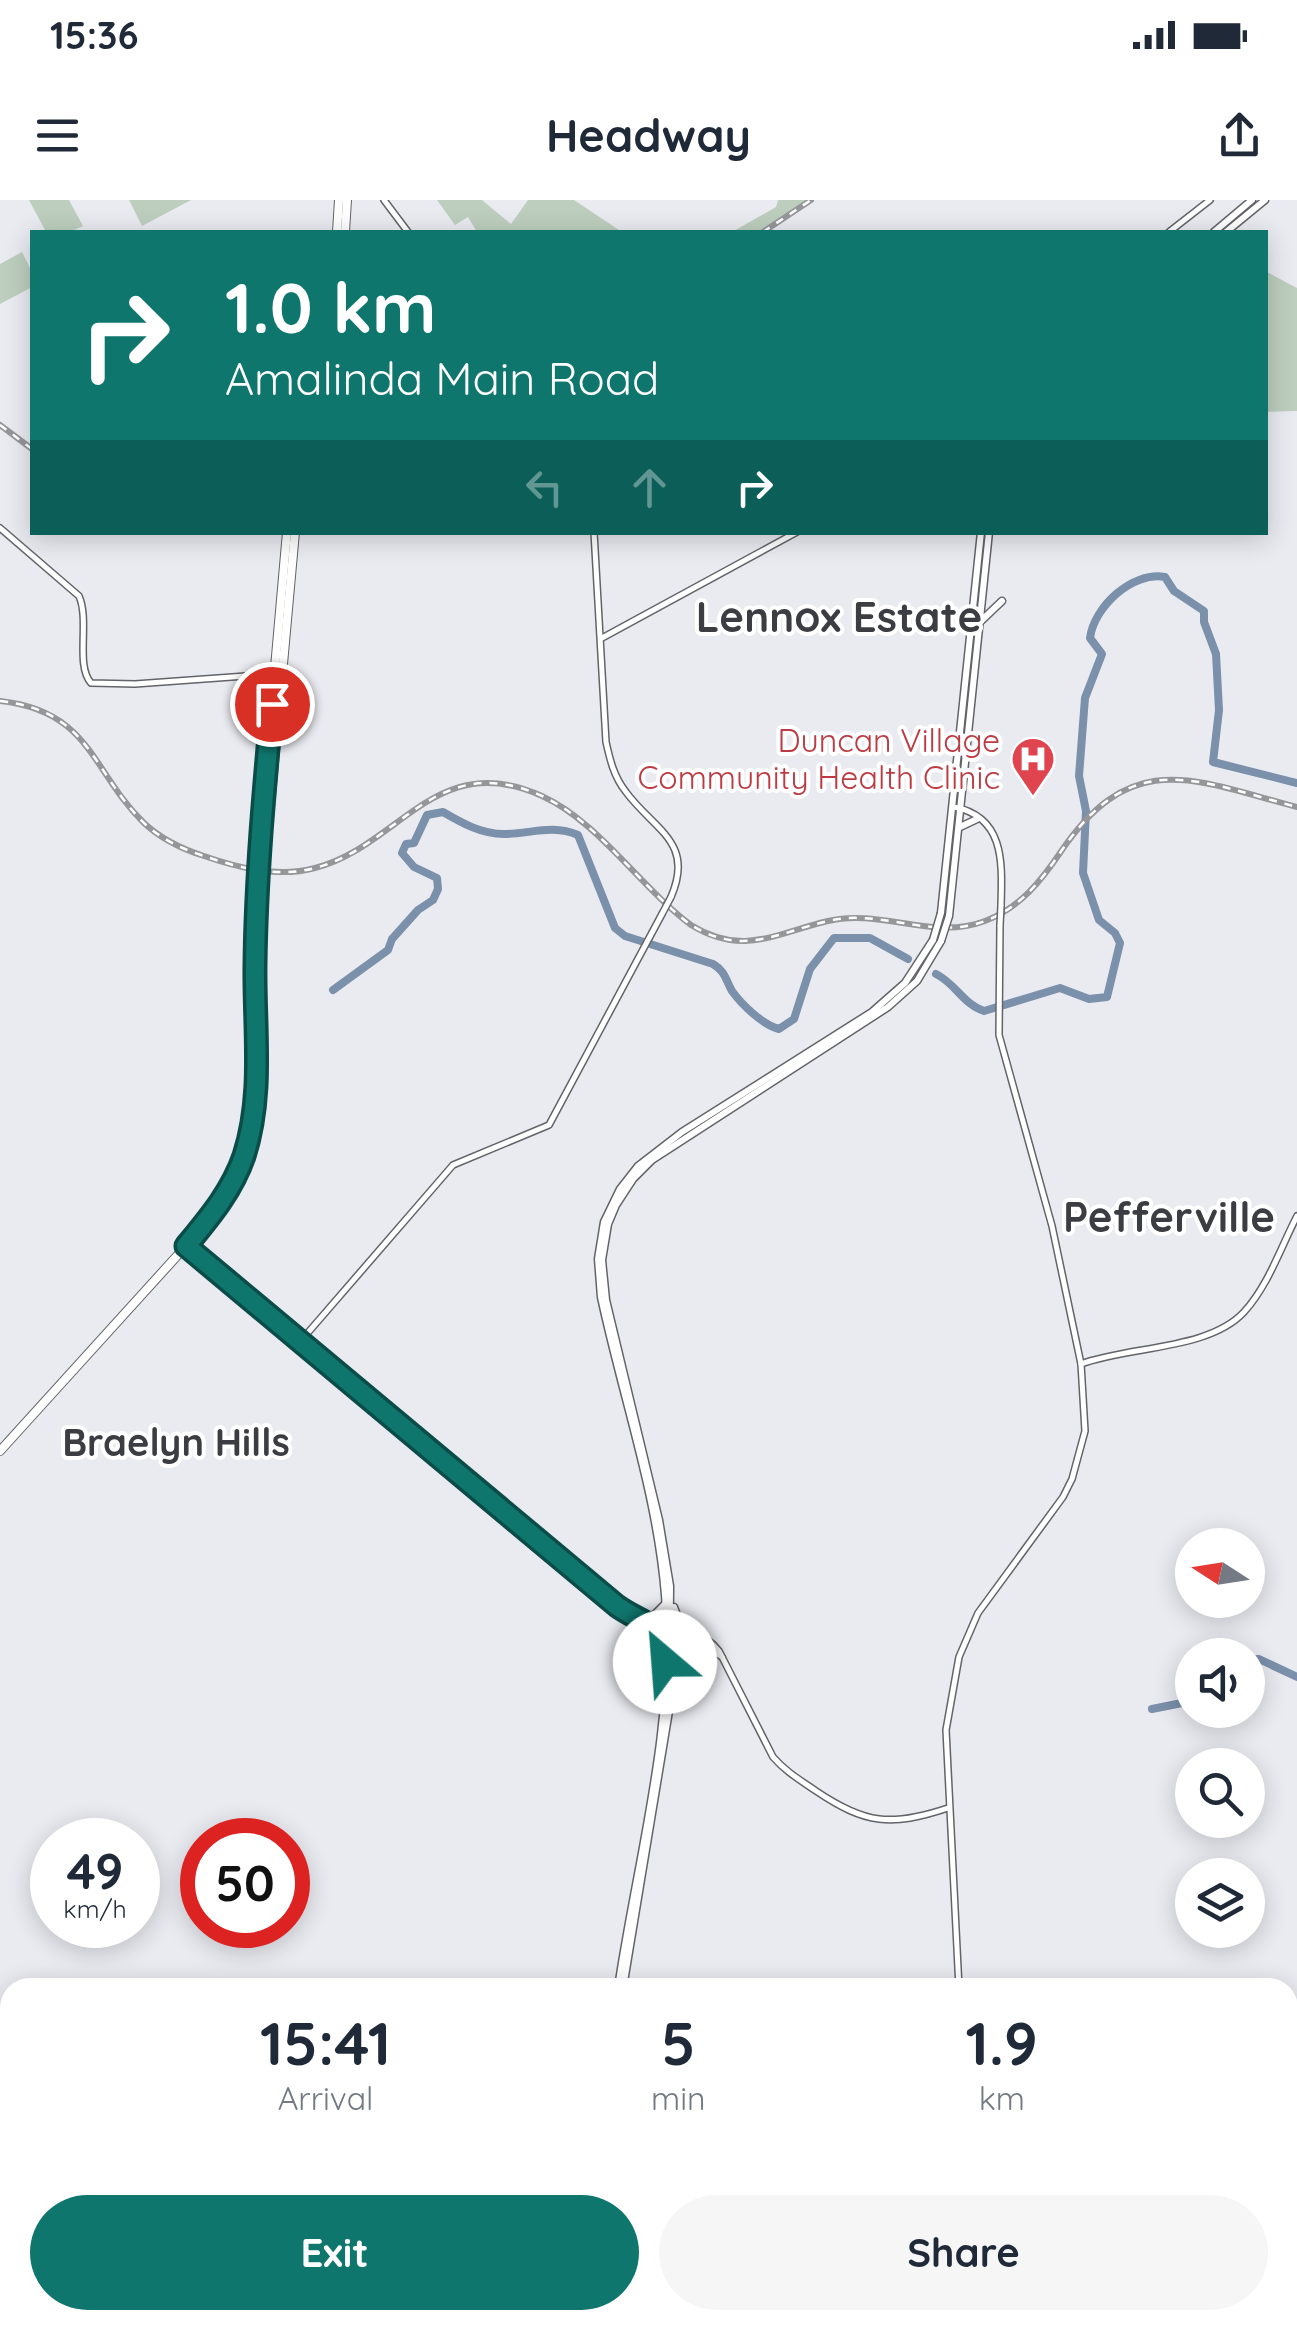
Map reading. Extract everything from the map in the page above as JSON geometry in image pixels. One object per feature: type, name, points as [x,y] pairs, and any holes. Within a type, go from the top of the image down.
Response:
[{"type":"main road","points":[[337,230],[339,200]]},
{"type":"main road","points":[[345,230],[347,200]]},
{"type":"main road","points":[[1216,230],[1252,200]]},
{"type":"main road","points":[[1228,230],[1265,200]]},
{"type":"main road","points":[[279,674],[287,535]]},
{"type":"main road","points":[[0,1451],[186,1246],[227,1193],[248,1142],[254,1099],[260,878],[295,535]]},
{"type":"main road","points":[[690,1628],[675,1614],[659,1520],[606,1300],[602,1260],[608,1224],[624,1190],[652,1160],[865,1020],[916,981],[945,914],[960,827],[957,808],[981,535]]},
{"type":"main road","points":[[945,914],[989,535]]},
{"type":"main road","points":[[980,621],[1002,602]]},
{"type":"main road","points":[[960,827],[977,818]]},
{"type":"main road","points":[[668,1625],[654,1521],[601,1297],[598,1260],[604,1222],[620,1188],[651,1154],[865,1020]]},
{"type":"main road","points":[[622,1978],[660,1733],[670,1586]]},
{"type":"main road","points":[[666,1602],[650,1620],[668,1648]]},
{"type":"main road","points":[[668,1648],[679,1637],[694,1637]]},
{"type":"street","points":[[384,200],[406,230]]},
{"type":"street","points":[[1172,230],[1210,200]]},
{"type":"street","points":[[0,528],[78,596],[84,611],[84,673],[95,684],[279,674]]},
{"type":"street","points":[[300,1343],[450,1168],[549,1126],[671,897],[679,873],[674,846],[623,789],[610,763],[594,535]]},
{"type":"street","points":[[600,639],[791,535]]},
{"type":"street","points":[[957,808],[994,833],[1000,846],[999,1035],[1052,1226],[1081,1364],[1086,1424],[1072,1479],[1055,1509],[978,1613],[962,1646],[946,1730],[958,1978]]},
{"type":"street","points":[[1081,1364],[1226,1328],[1255,1298],[1297,1216]]},
{"type":"street","points":[[186,1246],[610,1600],[629,1614],[690,1628],[708,1639],[722,1657],[773,1756],[786,1771],[841,1808],[885,1821],[949,1808]]},
{"type":"street","points":[[610,1600],[650,1620]]},
{"type":"street","points":[[619,1618],[629,1614]]},
{"type":"street","points":[[668,1625],[722,1657]]},
{"type":"green space","points":[[29,200],[69,200],[83,226],[74,230],[45,230]]},
{"type":"green space","points":[[129,200],[191,200],[142,226]]},
{"type":"green space","points":[[437,200],[482,200],[511,224],[528,200],[574,200],[619,230],[476,230],[468,217],[455,225]]},
{"type":"green space","points":[[778,200],[806,200],[761,230],[736,230],[776,207]]},
{"type":"green space","points":[[22,252],[30,268],[30,288],[0,304],[0,264]]},
{"type":"green space","points":[[1268,273],[1297,288],[1297,411],[1268,412]]},
{"type":"waterway","points":[[936,974],[984,1011],[1060,988],[1089,999],[1107,997],[1120,943],[1115,933],[1099,920],[1083,873],[1086,811],[1079,776],[1085,698],[1102,654],[1090,638],[1093,626],[1107,603],[1128,585],[1165,577],[1174,591],[1204,611],[1216,654],[1219,710],[1213,762],[1297,783]]},
{"type":"waterway","points":[[333,990],[388,950],[392,939],[418,910],[433,900],[437,878],[414,867],[402,853],[406,844],[414,843],[427,815],[443,812],[496,834],[550,830],[578,835],[615,928],[625,936],[713,964],[747,1008],[779,1029],[794,1019],[810,969],[834,938],[870,938],[908,959]]},
{"type":"waterway","points":[[1265,1662],[1297,1677]]},
{"type":"waterway","points":[[1152,1709],[1175,1704]]},
{"type":"railway","points":[[766,230],[811,200]]},
{"type":"railway","points":[[0,425],[30,448]]},
{"type":"railway","points":[[0,701],[30,707],[72,730],[144,823],[172,843],[217,860],[273,872],[315,868],[345,857],[446,792],[474,784],[505,784],[563,807],[601,838],[672,910],[691,925],[727,940],[759,940],[848,918],[946,928],[985,921],[1009,909],[1029,892],[1088,817],[1115,796],[1141,784],[1197,782],[1297,807]]},
{"type":"place","name":"Duncan Village Community Health Clinic","points":[[1033,797]]},
{"type":"district","name":"Lennox Estate","points":[[839,617]]},
{"type":"district","name":"Pefferville","points":[[1169,1217]]},
{"type":"district","name":"Braelyn Hills","points":[[176,1443]]},
{"type":"route","points":[[272,704],[257,877],[257,1001],[250,1130],[227,1193],[186,1246],[617,1606],[650,1623],[665,1648],[665,1662]]}]
